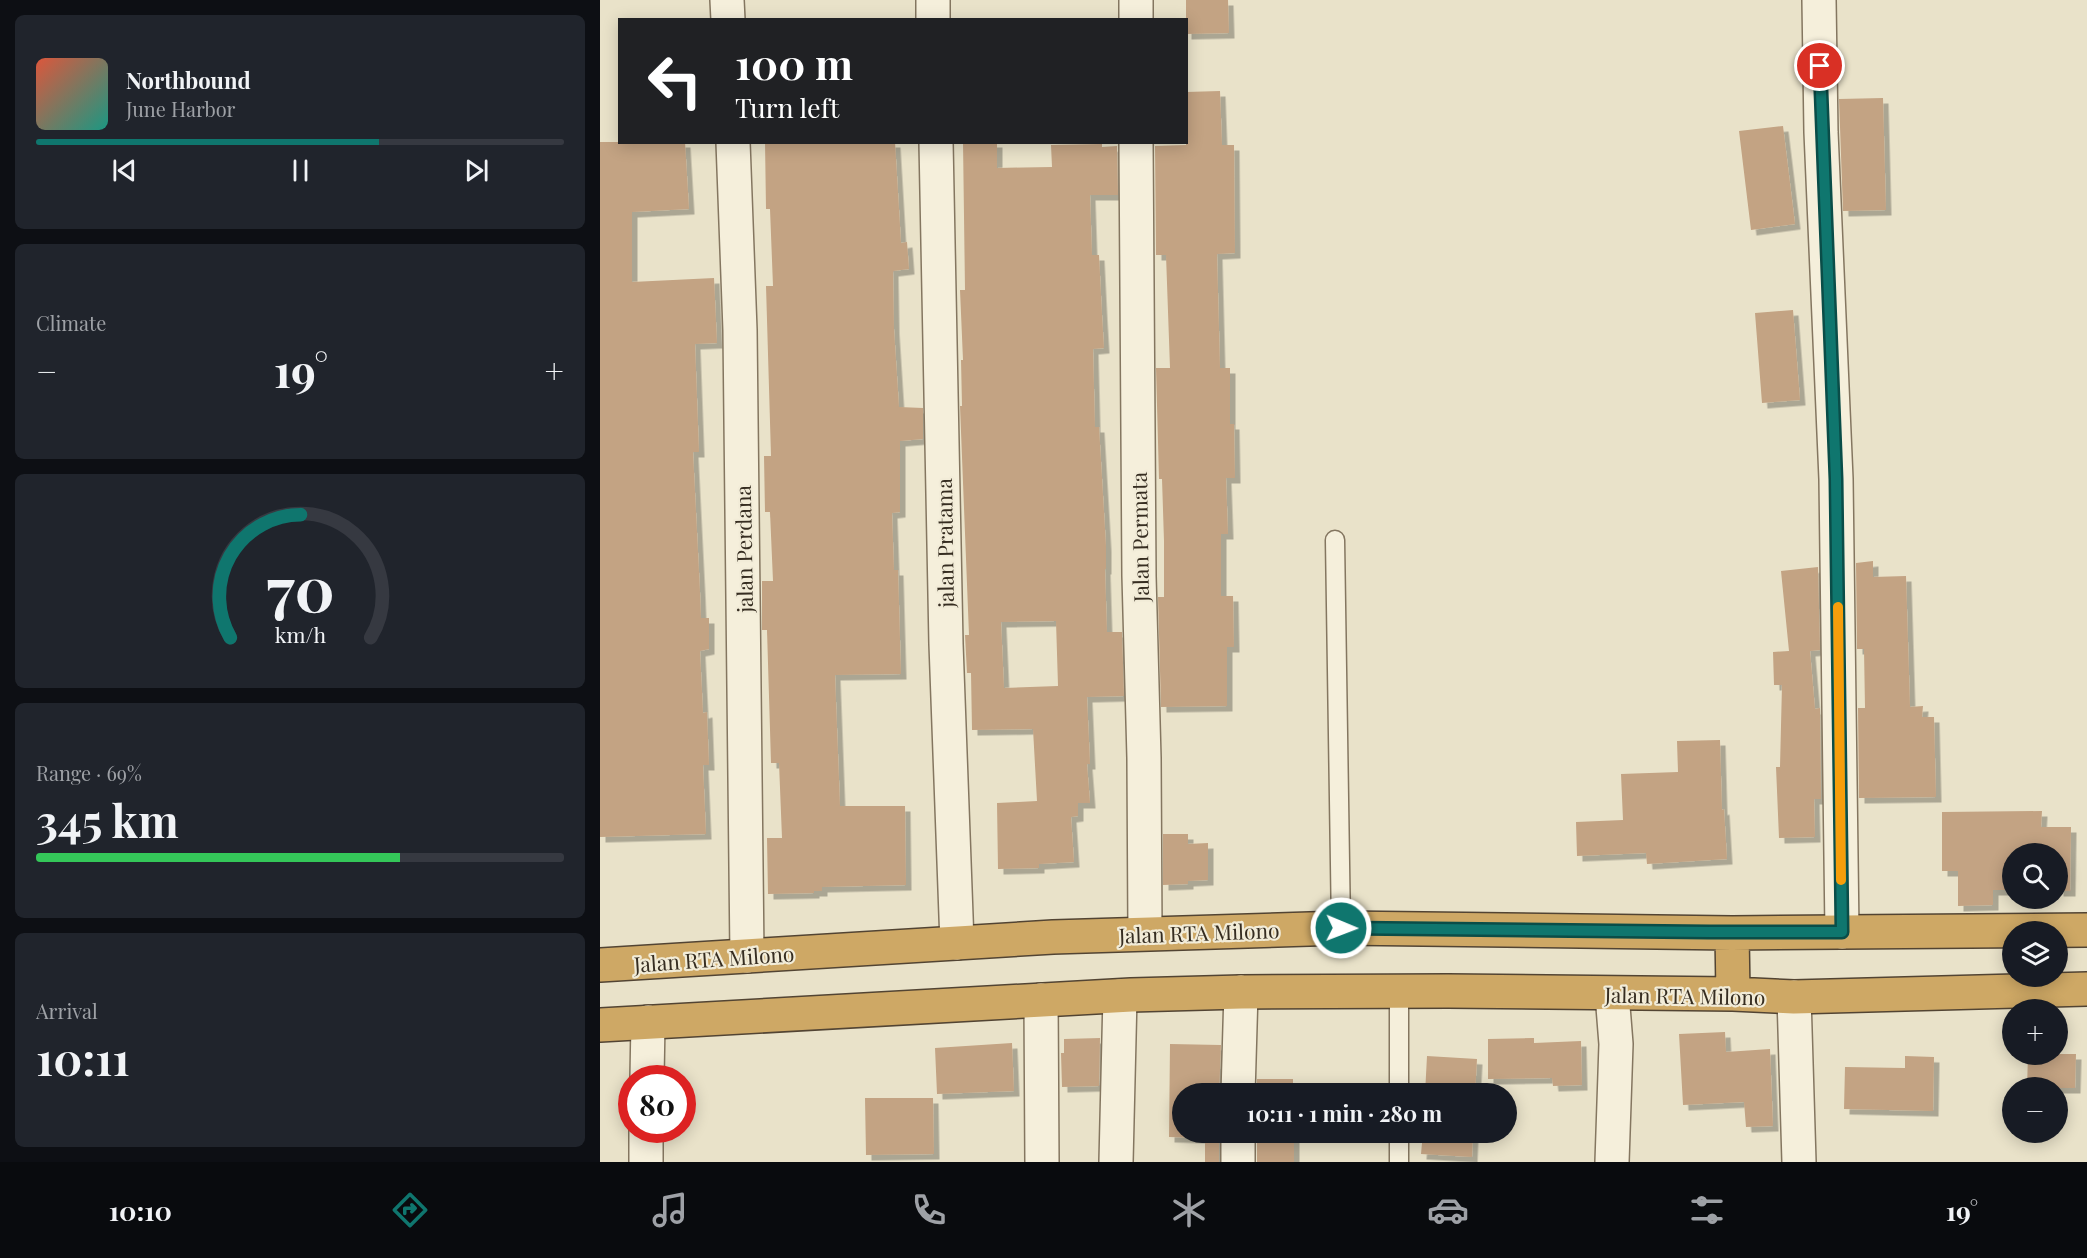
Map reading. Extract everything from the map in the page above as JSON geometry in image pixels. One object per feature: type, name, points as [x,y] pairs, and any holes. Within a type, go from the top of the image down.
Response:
[{"type":"highway","name":"Jalan RTA Milono","points":[[600,965],[1145,932],[1341,928],[1732,933],[2087,930]]},
{"type":"highway","points":[[1732,933],[1733,994]]},
{"type":"highway","name":"Jalan RTA Milono","points":[[600,1025],[1041,1000],[1240,992],[1733,994],[1794,997],[2087,989]]},
{"type":"street","points":[[727,0],[728,18]]},
{"type":"street","points":[[933,0],[933,18]]},
{"type":"street","points":[[1136,0],[1136,18]]},
{"type":"street","points":[[1819,0],[1821,132],[1836,479],[1842,932]]},
{"type":"street","name":"jalan Perdana","points":[[733,144],[740,330],[747,956]]},
{"type":"street","name":"jalan Pratama","points":[[936,144],[946,644],[957,943]]},
{"type":"street","name":"Jalan Permata","points":[[1136,144],[1138,564],[1144,758],[1145,932]]},
{"type":"street","points":[[1238,1083],[1240,992]]},
{"type":"street","points":[[1612,994],[1616,1044],[1612,1162]]},
{"type":"street","points":[[1116,1162],[1120,996]]},
{"type":"street","points":[[1794,997],[1799,1162]]},
{"type":"street","points":[[1041,1000],[1042,1162]]},
{"type":"street","points":[[647,1065],[648,1022]]},
{"type":"street","points":[[646,1143],[646,1162]]},
{"type":"street","points":[[1238,1143],[1238,1162]]},
{"type":"lane","points":[[1335,540],[1341,928]]},
{"type":"lane","points":[[1399,991],[1399,1083]]},
{"type":"lane","points":[[1399,1143],[1399,1162]]},
{"type":"building","points":[[1186,0],[1228,0],[1229,33],[1188,34],[1188,18],[1186,18]]},
{"type":"building","points":[[1220,91],[1222,145],[1234,145],[1235,253],[1217,254],[1220,368],[1230,368],[1230,424],[1234,424],[1235,478],[1226,478],[1228,534],[1221,534],[1221,596],[1233,596],[1234,647],[1227,647],[1227,706],[1161,707],[1158,597],[1164,597],[1164,541],[1162,479],[1159,479],[1156,368],[1170,368],[1166,255],[1156,255],[1155,146],[1188,144],[1188,92]]},
{"type":"building","points":[[1883,98],[1886,210],[1843,211],[1839,99]]},
{"type":"building","points":[[1783,126],[1795,224],[1751,230],[1739,131]]},
{"type":"building","points":[[600,142],[685,144],[689,209],[632,212],[632,282],[714,278],[717,343],[695,344],[699,452],[693,452],[701,618],[709,618],[709,649],[700,651],[703,713],[707,712],[709,765],[703,765],[706,834],[600,837]]},
{"type":"building","points":[[765,144],[895,144],[901,243],[907,242],[909,269],[893,271],[899,407],[923,408],[923,439],[900,441],[900,512],[892,513],[894,570],[898,570],[901,674],[835,675],[840,806],[905,806],[906,885],[822,887],[822,891],[814,891],[814,893],[768,894],[767,838],[782,838],[779,763],[771,763],[767,630],[762,630],[762,581],[773,581],[770,512],[765,512],[764,456],[771,456],[766,286],[773,286],[770,209],[766,209]]},
{"type":"building","points":[[963,144],[997,144],[997,168],[1052,167],[1051,145],[1117,146],[1118,195],[1090,195],[1092,255],[1099,255],[1104,348],[1093,349],[1095,427],[1099,427],[1106,546],[1107,632],[1122,632],[1124,696],[1087,697],[1090,764],[1087,764],[1090,803],[1078,803],[1078,816],[1071,817],[1074,862],[1039,864],[1039,868],[998,869],[997,803],[1037,801],[1033,729],[972,730],[971,673],[967,673],[965,635],[969,635],[960,406],[962,406],[961,360],[963,360],[960,290],[965,290]],"holes":[[[1056,621],[1058,686],[1004,688],[1001,622]]]},
{"type":"building","points":[[1793,310],[1800,400],[1762,403],[1755,313]]},
{"type":"building","points":[[1873,561],[1873,577],[1906,576],[1910,707],[1923,706],[1922,717],[1934,717],[1936,797],[1859,798],[1858,708],[1865,708],[1864,649],[1857,649],[1856,563]]},
{"type":"building","points":[[1818,567],[1820,650],[1810,651],[1815,709],[1820,708],[1821,799],[1814,799],[1815,837],[1779,838],[1776,767],[1780,767],[1782,685],[1774,685],[1773,652],[1789,651],[1781,571]]},
{"type":"building","points":[[1720,740],[1722,810],[1724,809],[1727,859],[1647,864],[1646,853],[1577,856],[1576,822],[1623,820],[1621,774],[1678,772],[1677,741]]},
{"type":"building","points":[[2042,811],[2041,827],[2071,827],[2070,891],[2068,891],[2068,843],[2002,843],[2002,890],[1993,890],[1993,905],[1958,906],[1958,871],[1942,871],[1942,812]]},
{"type":"building","points":[[1163,834],[1188,834],[1188,844],[1208,843],[1208,880],[1163,885]]},
{"type":"building","points":[[1725,1032],[1726,1052],[1770,1049],[1773,1126],[1746,1127],[1744,1102],[1683,1105],[1679,1034]]},
{"type":"building","points":[[1100,1038],[1099,1086],[1062,1087],[1061,1053],[1064,1053],[1064,1039]]},
{"type":"building","points":[[1534,1038],[1534,1043],[1581,1041],[1582,1085],[1553,1086],[1552,1078],[1488,1079],[1488,1039]]},
{"type":"building","points":[[1012,1043],[1014,1091],[937,1094],[935,1048]]},
{"type":"building","points":[[1170,1044],[1221,1045],[1219,1083],[1172,1083],[1172,1137],[1169,1137]]},
{"type":"building","points":[[2068,1054],[2076,1054],[2075,1088],[2068,1088],[2068,1077],[2027,1077],[2028,1065],[2068,1065]]},
{"type":"building","points":[[1427,1056],[1477,1059],[1476,1083],[1426,1083]]},
{"type":"building","points":[[1905,1056],[1934,1057],[1933,1111],[1844,1109],[1845,1067],[1905,1068]]},
{"type":"building","points":[[1257,1079],[1293,1079],[1293,1083],[1257,1083]]},
{"type":"building","points":[[865,1098],[933,1098],[934,1154],[866,1155]]},
{"type":"building","points":[[1205,1143],[1219,1143],[1219,1162],[1205,1162]]},
{"type":"building","points":[[1257,1143],[1294,1143],[1294,1162],[1257,1162]]},
{"type":"building","points":[[1422,1143],[1473,1143],[1472,1157],[1421,1154]]},
{"type":"slow traffic","points":[[1838,607],[1841,880]]},
{"type":"route","points":[[1341,928],[1842,932],[1836,479],[1820,66]]}]
